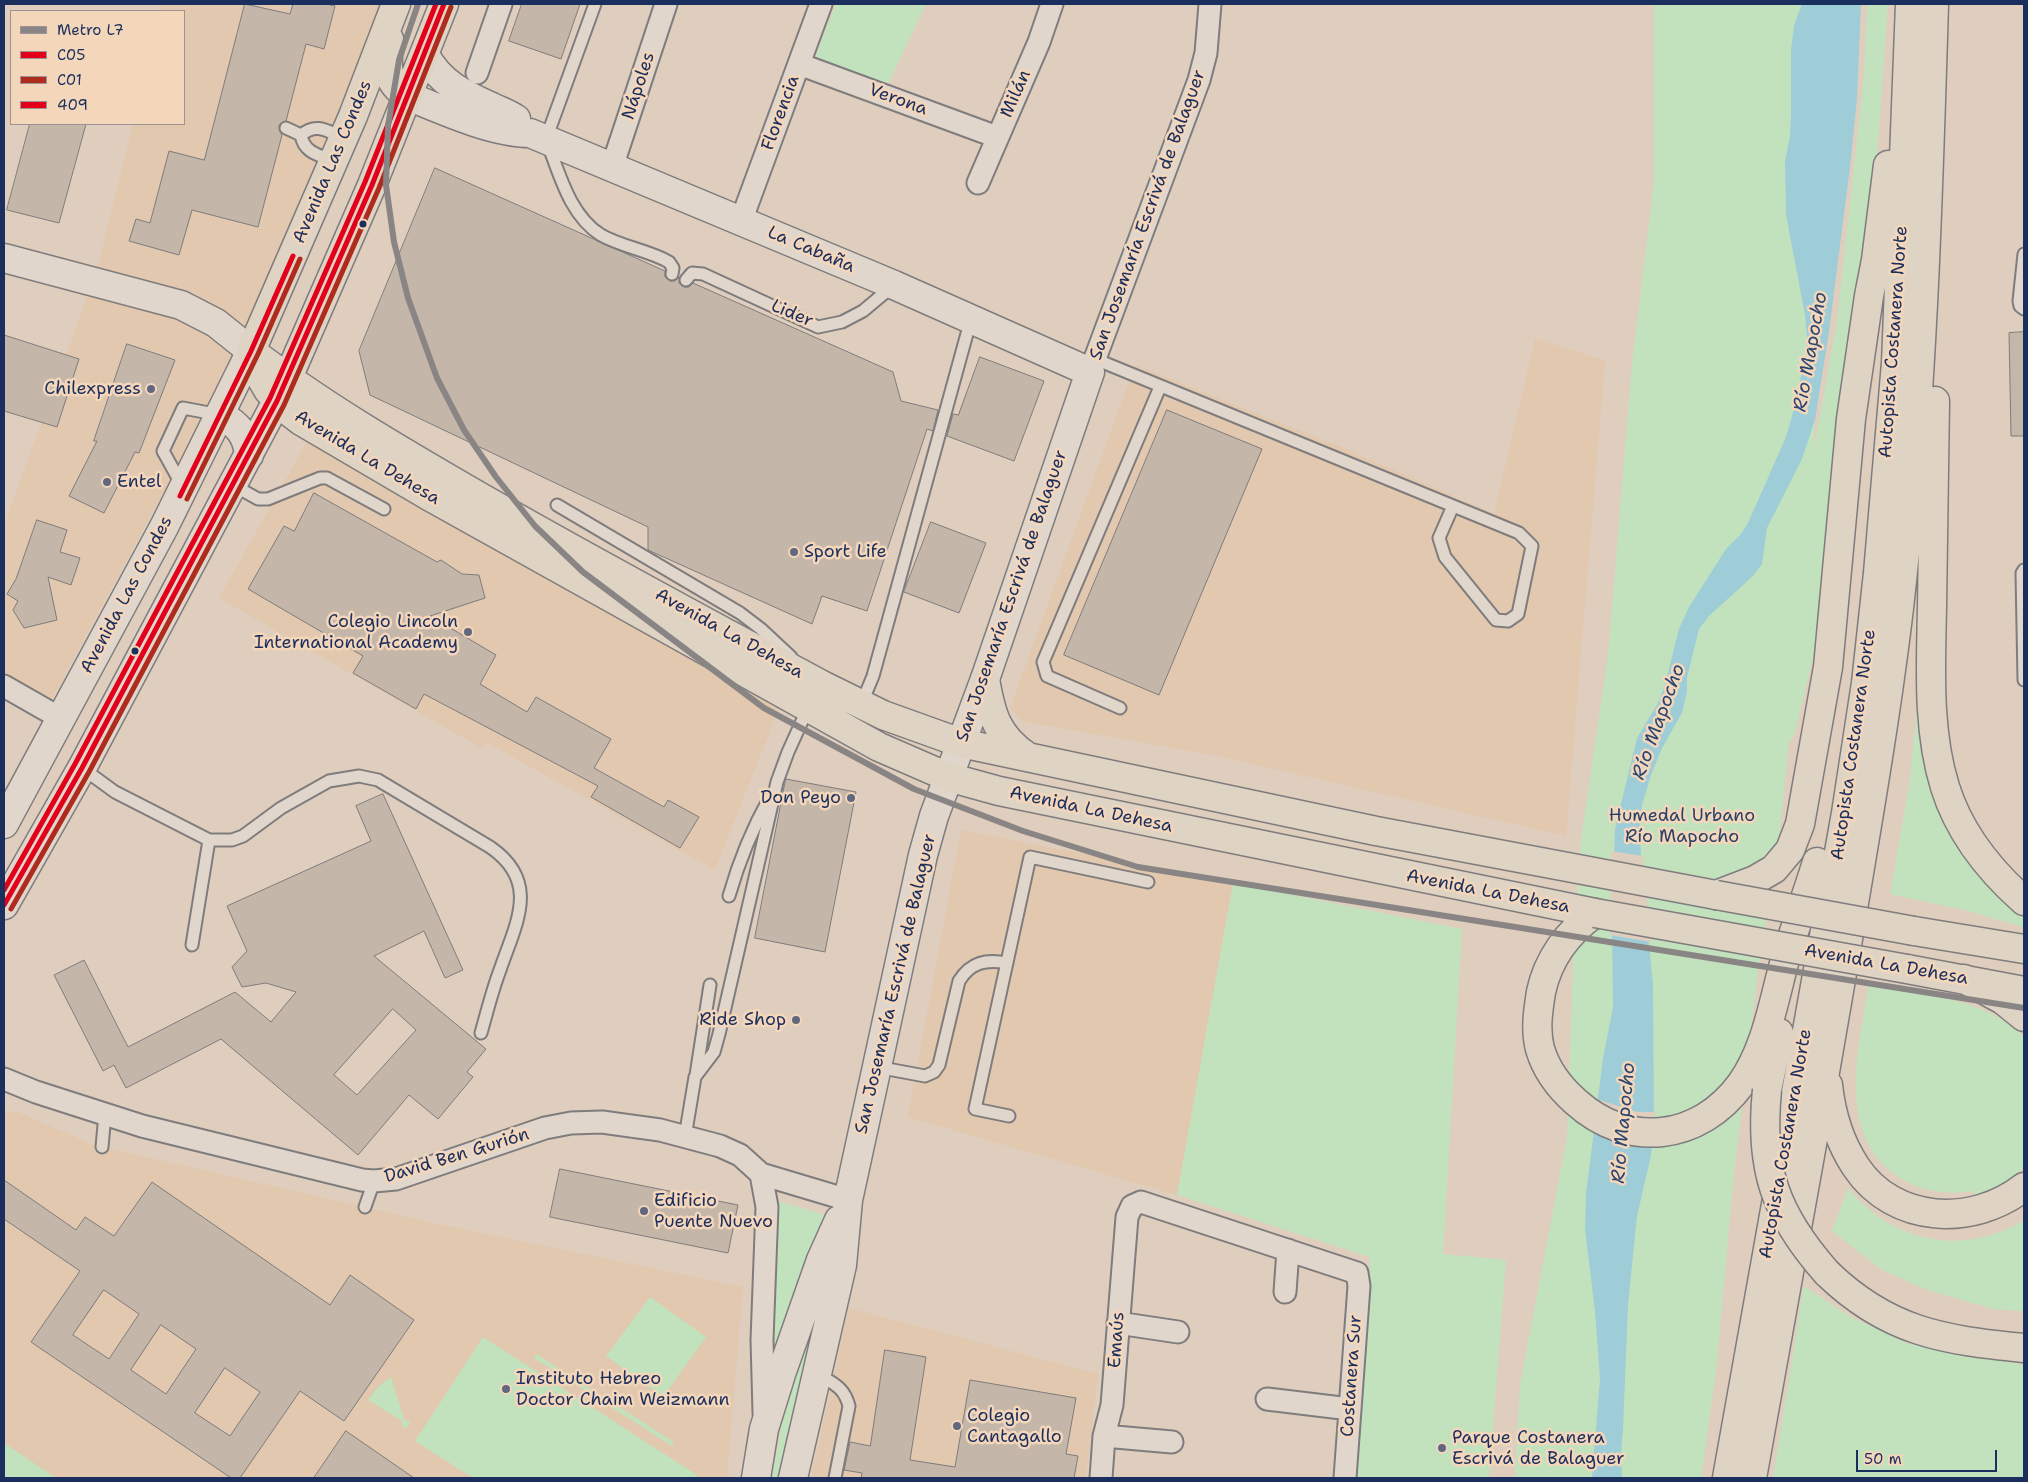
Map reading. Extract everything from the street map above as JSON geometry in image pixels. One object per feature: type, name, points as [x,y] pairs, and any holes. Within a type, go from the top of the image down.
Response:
[{"type":"main road","points":[[283,390],[372,185],[444,4]]},
{"type":"main road","name":"Autopista Costanera Norte","points":[[1727,1478],[1846,813],[1866,683],[1878,573],[1896,364],[1910,4]]},
{"type":"main road","name":"Autopista Costanera Norte","points":[[1752,1478],[1826,1068],[1878,758],[1897,623],[1915,440],[1927,214],[1934,4]]},
{"type":"main road","points":[[394,11],[387,67],[394,84],[408,96]]},
{"type":"main road","name":"Avenida Las Condes","points":[[251,351],[339,150],[394,11]]},
{"type":"main road","points":[[1716,895],[1765,876],[1774,869],[1790,850],[1800,824],[1821,715],[1834,620],[1851,419],[1876,260],[1890,139],[1909,45]]},
{"type":"main road","points":[[1927,214],[1933,301],[1935,388],[1931,693],[1936,744],[1945,788],[1963,828],[1994,872],[2024,901]]},
{"type":"main road","name":"Avenida La Dehesa","points":[[251,351],[261,378],[433,470],[824,686],[861,705],[903,723],[961,743],[1367,829],[1551,865],[1914,931],[2024,949]]},
{"type":"main road","name":"Avenida La Dehesa","points":[[283,390],[301,421],[418,490],[808,708],[905,759],[948,777],[999,791],[1544,903],[2024,990]]},
{"type":"main road","points":[[985,679],[995,722],[1008,742],[1028,757]]},
{"type":"main road","points":[[1866,683],[1851,728],[1817,862],[1754,1087],[1772,1183],[1777,1198],[1793,1228],[1815,1259],[1827,1273],[1861,1303],[1903,1325],[1945,1338],[2024,1348]]},
{"type":"main road","points":[[1595,913],[1581,924],[1564,942],[1545,978],[1538,1015],[1538,1037],[1545,1061],[1570,1097],[1592,1115],[1624,1130],[1656,1133],[1688,1126],[1754,1087]]},
{"type":"main road","points":[[1964,979],[2003,1000],[2024,1017]]},
{"type":"main road","points":[[1826,1068],[1833,1111],[1843,1144],[1857,1168],[1867,1180],[1889,1198],[1901,1205],[1923,1212],[1955,1214],[1995,1205],[2024,1187]]},
{"type":"street","points":[[476,73],[501,4]]},
{"type":"street","name":"Nápoles","points":[[612,167],[666,4]]},
{"type":"street","name":"Florencia","points":[[741,221],[821,4]]},
{"type":"street","name":"Milán","points":[[978,183],[1039,42],[1052,4]]},
{"type":"street","name":"San Josemaría Escrivá de Balaguer","points":[[794,1478],[842,1266],[848,1200],[923,855],[948,777],[985,679],[1092,366],[1199,80],[1206,53],[1210,4]]},
{"type":"street","name":"La Cabaña","points":[[425,54],[435,72],[448,84],[513,117],[538,136]]},
{"type":"street","name":"Verona","points":[[799,64],[997,137]]},
{"type":"street","name":"La Cabaña","points":[[408,96],[507,131],[538,136],[971,319],[1092,366]]},
{"type":"street","points":[[4,258],[181,304],[216,323],[251,351]]},
{"type":"street","name":"Avenida Las Condes","points":[[4,824],[184,489],[251,351]]},
{"type":"street","points":[[4,906],[82,768],[283,390]]},
{"type":"street","points":[[220,414],[232,421],[242,431],[248,445],[249,455]]},
{"type":"street","points":[[4,686],[60,718]]},
{"type":"street","name":"David Ben Gurión","points":[[4,1079],[36,1092],[180,1137],[351,1178],[374,1181],[396,1179],[545,1128],[571,1123],[602,1122],[633,1125],[720,1146],[740,1155],[761,1174],[848,1200]]},
{"type":"street","points":[[761,1174],[767,1207],[762,1340],[764,1429]]},
{"type":"street","name":"San Josemaría Escrivá de Balaguer","points":[[756,1478],[764,1429],[782,1370],[821,1260],[848,1200]]},
{"type":"street","name":"Emaús","points":[[1101,1478],[1104,1436],[1111,1414],[1127,1217],[1130,1208],[1141,1202],[1151,1204],[1288,1250]]},
{"type":"street","points":[[1285,1292],[1288,1250]]},
{"type":"street","name":"Costanera Sur","points":[[1288,1250],[1357,1273],[1359,1286],[1345,1478]]},
{"type":"street","points":[[1118,1323],[1178,1332]]},
{"type":"street","points":[[1267,1399],[1350,1409]]},
{"type":"street","points":[[1104,1436],[1172,1442]]},
{"type":"lane","points":[[595,4],[538,136],[582,220],[602,235],[669,262],[673,268],[672,274]]},
{"type":"lane","points":[[286,128],[301,135]]},
{"type":"lane","points":[[301,135],[310,128],[318,128],[339,150]]},
{"type":"lane","points":[[301,135],[303,143],[309,151],[339,150]]},
{"type":"lane","points":[[2024,254],[2019,300],[2020,306],[2024,309]]},
{"type":"lane","name":"Lider","points":[[686,280],[692,273],[703,274],[818,327],[842,322],[863,311],[894,285]]},
{"type":"lane","points":[[861,705],[873,676],[971,319]]},
{"type":"lane","points":[[1092,366],[1160,387],[1453,506],[1519,533],[1532,546],[1518,614],[1508,621],[1496,620],[1446,557],[1439,538],[1453,506]]},
{"type":"lane","points":[[1120,708],[1047,676],[1043,662],[1160,387]]},
{"type":"lane","points":[[184,489],[163,452],[184,408],[220,414]]},
{"type":"lane","points":[[233,485],[258,499],[268,500],[320,478],[327,478],[384,509]]},
{"type":"lane","points":[[556,505],[740,613],[761,629],[824,686]]},
{"type":"lane","points":[[2024,570],[2022,574],[2024,680]]},
{"type":"lane","points":[[695,1077],[714,1052],[778,782],[788,752],[808,708]]},
{"type":"lane","points":[[82,768],[114,792],[209,840],[232,840],[243,836],[282,808],[329,781],[359,776],[378,780],[503,855],[514,868],[520,884],[519,911],[481,1033]]},
{"type":"lane","points":[[730,896],[742,855],[754,825],[778,782]]},
{"type":"lane","points":[[192,945],[209,840]]},
{"type":"lane","points":[[1009,1116],[975,1109],[1030,857],[1148,882]]},
{"type":"lane","points":[[877,1067],[925,1076],[934,1072],[939,1065],[959,981],[963,974],[970,968],[985,961],[1007,963]]},
{"type":"lane","points":[[685,1137],[710,985]]},
{"type":"lane","points":[[102,1147],[105,1114]]},
{"type":"lane","points":[[365,1207],[374,1181]]},
{"type":"lane","points":[[817,1374],[837,1385],[846,1394],[849,1406],[835,1478]]},
{"type":"shaded area","points":[[162,4],[386,4],[263,308],[49,704],[4,675],[4,525],[97,270],[133,125],[185,125],[185,10],[160,10]]},
{"type":"shaded area","points":[[1535,339],[1605,360],[1566,836],[1218,756],[1021,721],[1010,708],[1135,365],[1344,448],[1494,514]]},
{"type":"shaded area","name":"Colegio Lincoln International Academy","points":[[310,436],[781,703],[715,870],[488,743],[483,749],[219,598]]},
{"type":"shaded area","points":[[961,830],[1233,883],[1177,1195],[908,1117]]},
{"type":"shaded area","name":"Instituto Hebreo Doctor Chaim Weizmann","points":[[16,1111],[94,1145],[438,1224],[743,1287],[727,1478],[4,1478],[4,1113]]},
{"type":"shaded area","name":"Colegio Cantagallo","points":[[849,1308],[1098,1374],[1086,1478],[811,1478]]},
{"type":"green space","points":[[836,4],[926,4],[887,86],[815,57]]},
{"type":"green space","name":"Humedal Urbano Río Mapocho","points":[[1654,4],[1858,4],[1816,404],[1813,454],[1837,321],[1864,75],[1867,4],[1888,4],[1874,199],[1819,632],[1794,736],[1789,741],[1779,840],[1758,971],[1733,1184],[1716,1372],[1701,1478],[1515,1478],[1520,1385],[1567,1137],[1574,935],[1581,839],[1608,656],[1632,363],[1654,182]]},
{"type":"green space","points":[[1920,683],[1939,770],[2024,911],[2024,927],[1964,910],[1890,894],[1909,786]]},
{"type":"green space","points":[[1233,883],[1462,929],[1443,1254],[1506,1260],[1489,1478],[1354,1478],[1370,1257],[1177,1195]]},
{"type":"green space","points":[[1869,985],[1930,995],[1972,1006],[2009,1024],[2024,1037],[2024,1167],[2008,1181],[1976,1196],[1973,1191],[1954,1193],[1935,1191],[1909,1183],[1880,1161],[1866,1140],[1859,1116],[1856,1090],[1860,1036]]},
{"type":"green space","points":[[1848,1188],[1866,1207],[1886,1221],[1907,1232],[1930,1238],[1954,1241],[1977,1238],[2001,1232],[2024,1220],[2024,1311],[1993,1309],[1925,1289],[1882,1270],[1832,1231]]},
{"type":"green space","points":[[777,1201],[830,1216],[770,1375]]},
{"type":"green space","points":[[1804,1286],[1849,1316],[1909,1344],[2024,1365],[2024,1478],[1773,1478]]},
{"type":"green space","name":"Instituto Hebreo Doctor Chaim Weizmann","points":[[650,1297],[706,1337],[663,1397],[606,1356]]},
{"type":"green space","points":[[819,1315],[781,1478],[772,1478],[781,1430],[781,1419],[805,1342]]},
{"type":"green space","name":"Instituto Hebreo Doctor Chaim Weizmann","points":[[483,1337],[697,1475],[695,1478],[473,1478],[415,1441]]},
{"type":"green space","points":[[536,1354],[674,1442],[672,1446],[534,1358]]},
{"type":"green space","points":[[391,1377],[404,1419],[410,1422],[407,1428],[403,1427],[402,1421],[368,1400],[378,1387]]},
{"type":"green space","points":[[4,1443],[56,1478],[4,1478]]},
{"type":"water","name":"Río Mapocho","points":[[1802,4],[1861,4],[1857,99],[1829,332],[1815,420],[1802,459],[1767,528],[1762,564],[1753,576],[1709,616],[1699,629],[1687,678],[1687,692],[1682,713],[1662,748],[1642,805],[1640,821],[1641,862],[1653,984],[1654,1133],[1637,1216],[1628,1305],[1621,1453],[1622,1478],[1592,1478],[1600,1378],[1595,1312],[1585,1229],[1586,1194],[1603,1058],[1613,1007],[1612,929],[1615,829],[1637,738],[1657,705],[1664,688],[1679,629],[1689,607],[1726,549],[1741,534],[1748,523],[1786,437],[1794,409],[1806,353],[1807,337],[1805,315],[1786,215],[1785,161],[1790,136],[1791,50],[1794,25]]},
{"type":"pier","points":[[1611,851],[1643,856],[1651,942],[1610,935]]},
{"type":"pier","points":[[1596,1099],[1637,1112],[1655,1112],[1657,1133],[1593,1127]]},
{"type":"building","points":[[245,4],[290,14],[293,4],[326,4],[335,6],[324,49],[306,44],[286,121],[279,125],[282,135],[258,227],[192,210],[179,255],[129,241],[136,219],[150,223],[169,151],[204,160]]},
{"type":"building","points":[[522,4],[580,4],[561,59],[509,41]]},
{"type":"building","points":[[30,125],[86,125],[59,223],[7,210]]},
{"type":"building","points":[[435,168],[665,271],[665,277],[670,281],[675,281],[679,277],[679,283],[684,287],[689,287],[693,283],[893,372],[901,401],[938,410],[933,431],[927,429],[867,611],[822,596],[812,624],[648,550],[648,527],[370,395],[359,351]]},
{"type":"building","points":[[2024,332],[2024,436],[2011,436],[2009,333]]},
{"type":"building","points":[[4,335],[79,359],[57,427],[4,411]]},
{"type":"building","name":"Chilexpress","points":[[127,344],[175,360],[139,453],[135,452],[104,513],[69,496],[97,441],[94,441]]},
{"type":"building","points":[[980,357],[1044,381],[1014,461],[947,436],[953,414],[958,415]]},
{"type":"building","points":[[1167,410],[1262,449],[1159,695],[1064,655]]},
{"type":"building","points":[[314,493],[437,562],[441,560],[462,574],[479,575],[485,598],[430,616],[496,655],[480,684],[527,712],[536,697],[611,739],[594,768],[664,807],[668,800],[699,817],[680,848],[591,797],[598,786],[424,694],[416,709],[353,673],[363,656],[248,589],[284,526],[294,531]]},
{"type":"building","points":[[37,520],[67,530],[60,552],[80,558],[71,585],[48,577],[57,620],[24,628],[13,610],[18,601],[7,594],[16,579]]},
{"type":"building","points":[[931,522],[986,543],[959,613],[904,592]]},
{"type":"building","points":[[786,779],[856,792],[825,952],[755,938]]},
{"type":"building","points":[[383,794],[463,970],[445,978],[424,931],[374,956],[486,1049],[467,1072],[473,1077],[438,1119],[409,1095],[358,1155],[221,1039],[126,1088],[114,1065],[103,1071],[54,975],[84,960],[128,1047],[235,992],[271,1022],[296,992],[266,983],[242,987],[232,967],[247,951],[227,906],[371,841],[356,806]],"holes":[[[393,1009],[416,1030],[357,1095],[334,1075]]]},
{"type":"building","name":"Edificio Puente Nuevo","points":[[560,1169],[738,1205],[728,1253],[550,1217]]},
{"type":"building","points":[[4,1180],[76,1230],[85,1217],[114,1236],[152,1182],[330,1305],[350,1275],[414,1320],[344,1421],[300,1391],[240,1478],[231,1478],[31,1342],[80,1271],[4,1219]],"holes":[[[104,1290],[139,1314],[109,1359],[73,1335]],[[161,1325],[196,1349],[166,1394],[131,1370]],[[225,1368],[260,1392],[230,1436],[195,1413]]]},
{"type":"building","points":[[885,1350],[926,1357],[910,1460],[955,1467],[970,1380],[1076,1398],[1066,1454],[1078,1456],[1074,1478],[861,1478],[862,1473],[844,1470],[850,1442],[870,1446]]},
{"type":"building","points":[[346,1431],[414,1478],[314,1478]]},
{"type":"metro line","name":"L7","points":[[418,4],[399,60],[388,126],[386,185],[394,242],[408,298],[437,378],[464,430],[496,477],[535,526],[583,572],[764,708],[914,789],[1023,831],[1138,867],[2024,1008]]},
{"type":"transit line","name":"409","points":[[4,890],[75,764],[270,398],[365,182],[436,4]]},
{"type":"transit line","name":"C05","points":[[4,905],[82,768],[277,401],[372,185],[444,4]]},
{"type":"transit line","name":"C01","points":[[11,909],[89,772],[284,405],[379,188],[451,7]]},
{"type":"transit line","name":"C05","points":[[180,496],[251,351],[293,256]]},
{"type":"transit line","name":"C01","points":[[187,499],[258,354],[300,259]]},
{"type":"place","name":"Chilexpress","points":[[151,389]]},
{"type":"place","name":"Entel","points":[[107,482]]},
{"type":"place","name":"Sport Life","points":[[794,552]]},
{"type":"place","name":"Colegio Lincoln International Academy","points":[[468,632]]},
{"type":"place","name":"Don Peyo","points":[[851,798]]},
{"type":"place","name":"Ride Shop","points":[[796,1020]]},
{"type":"place","name":"Edificio Puente Nuevo","points":[[644,1211]]},
{"type":"place","name":"Instituto Hebreo Doctor Chaim Weizmann","points":[[506,1389]]},
{"type":"place","name":"Colegio Cantagallo","points":[[957,1426]]},
{"type":"place","name":"Parque Costanera Escrivá de Balaguer","points":[[1442,1448]]}]
